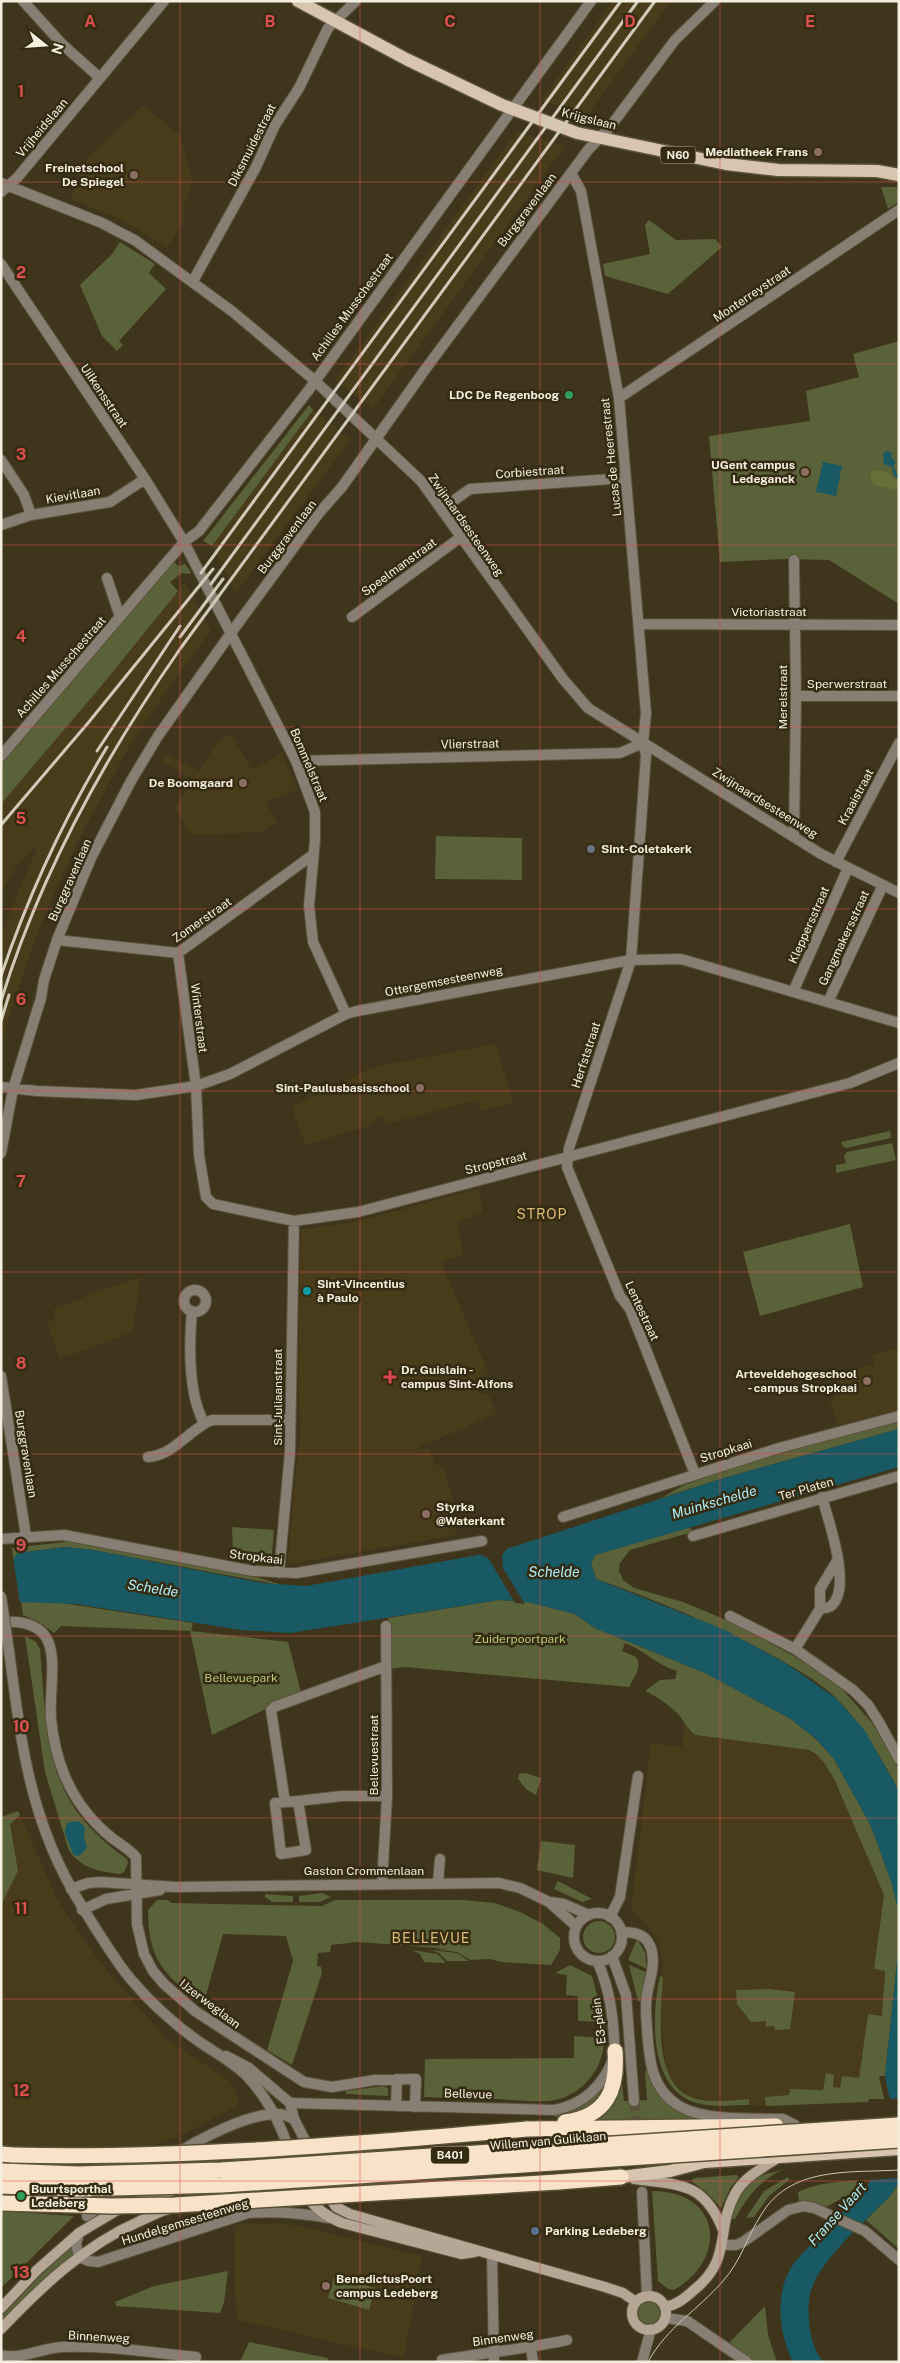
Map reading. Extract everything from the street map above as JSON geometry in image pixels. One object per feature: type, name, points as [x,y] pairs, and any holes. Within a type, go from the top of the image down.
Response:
[{"type":"highway","points":[[527,2129],[577,2120],[600,2107],[612,2091],[616,2080],[615,2051]]},
{"type":"highway","name":"B401","points":[[1,2171],[78,2174],[221,2170],[899,2124]]},
{"type":"highway","points":[[1,2154],[58,2156],[181,2155],[337,2146],[527,2129],[776,2126]]},
{"type":"highway","name":"B401","points":[[1,2186],[78,2189],[222,2185],[899,2140]]},
{"type":"highway","points":[[1,2203],[175,2206],[621,2177]]},
{"type":"main road","name":"Krijgslaan","points":[[298,1],[406,59],[512,110],[577,133],[726,164],[758,168],[876,171],[899,174]]},
{"type":"main road","points":[[776,2126],[899,2118]]},
{"type":"main road","name":"Willem van Guliklaan","points":[[318,2174],[763,2136],[776,2126]]},
{"type":"main road","points":[[665,2313],[658,2298],[648,2296],[636,2302],[633,2310],[635,2321],[640,2327],[651,2329],[660,2325],[665,2313],[703,2283],[716,2265],[723,2245],[723,2230],[730,2204],[736,2192],[744,2182],[779,2157],[899,2149]]},
{"type":"main road","name":"Willem van Guliklaan","points":[[323,2188],[484,2172],[668,2157],[704,2162],[779,2157]]},
{"type":"main road","points":[[621,2177],[670,2171],[704,2162]]},
{"type":"main road","points":[[318,2174],[323,2188]]},
{"type":"main road","name":"Hundelgemsesteenweg","points":[[1,2308],[37,2270],[79,2233],[112,2212],[148,2197],[174,2190],[237,2180],[318,2174]]},
{"type":"main road","points":[[296,2176],[302,2189]]},
{"type":"main road","points":[[621,2177],[677,2184],[691,2190],[706,2199],[714,2208],[723,2230]]},
{"type":"main road","name":"Hundelgemsesteenweg","points":[[1,2329],[34,2295],[79,2257],[121,2229],[165,2210],[236,2197],[323,2188],[336,2207],[342,2211],[605,2287],[623,2293],[636,2302]]},
{"type":"main road","name":"Hundelgemsesteenweg","points":[[302,2189],[311,2203],[329,2218],[461,2254],[477,2251]]},
{"type":"street","points":[[23,1],[63,45],[100,78]]},
{"type":"street","name":"Vrijheidslaan","points":[[4,187],[100,78],[164,1]]},
{"type":"street","name":"Diksmuidestraat","points":[[193,281],[256,167],[275,125],[299,88],[327,31],[356,1]]},
{"type":"street","name":"Achilles Musschestraat","points":[[1,756],[184,542],[198,531],[308,390],[592,1]]},
{"type":"street","name":"Burggravenlaan","points":[[1,1153],[13,1089],[57,940],[91,858],[131,781],[158,736],[571,173],[675,40],[715,1]]},
{"type":"street","name":"Lucas de Heerestraat","points":[[571,173],[581,191],[619,398],[646,712],[643,743]]},
{"type":"street","name":"Zwijnaardsesteenweg","points":[[4,187],[60,205],[136,241],[193,281],[314,380],[420,481],[574,694],[597,714],[836,862],[899,893]]},
{"type":"street","name":"Monterreystraat","points":[[619,398],[899,210]]},
{"type":"street","name":"Uilkensstraat","points":[[1,264],[145,479],[184,542]]},
{"type":"street","points":[[1,460],[24,495],[31,515]]},
{"type":"street","name":"Corbiestraat","points":[[442,509],[470,489],[626,478]]},
{"type":"street","name":"Kievitlaan","points":[[1,526],[31,515],[110,502],[145,479]]},
{"type":"street","name":"Speelmanstraat","points":[[352,617],[461,537]]},
{"type":"street","name":"Bommelstraat","points":[[184,542],[296,761],[316,812],[309,906],[313,942],[346,1014]]},
{"type":"street","name":"Merelstraat","points":[[794,560],[796,696],[794,835]]},
{"type":"street","name":"Achilles Musschestraat","points":[[107,578],[120,617]]},
{"type":"street","name":"Victoriastraat","points":[[639,624],[899,625]]},
{"type":"street","name":"Sperwerstraat","points":[[796,696],[899,696]]},
{"type":"street","name":"Vlierstraat","points":[[296,761],[620,753],[643,743]]},
{"type":"street","name":"Herfststraat","points":[[567,1158],[630,960],[646,755],[643,743]]},
{"type":"street","name":"Kraaistraat","points":[[836,862],[899,743]]},
{"type":"street","name":"Zomerstraat","points":[[57,940],[178,953],[314,854]]},
{"type":"street","name":"Kleppersstraat","points":[[793,992],[848,868]]},
{"type":"street","name":"Gangmakersstraat","points":[[828,1002],[883,885]]},
{"type":"street","name":"Winterstraat","points":[[178,953],[196,1086]]},
{"type":"street","name":"Ottergemsesteenweg","points":[[1,1087],[136,1095],[196,1086],[230,1074],[346,1014],[630,960],[681,959],[899,1023]]},
{"type":"street","name":"Stropstraat","points":[[196,1086],[199,1155],[208,1201],[213,1204],[294,1220],[358,1212],[567,1158],[850,1083],[899,1063]]},
{"type":"street","name":"Lentestraat","points":[[567,1158],[567,1167],[620,1296],[630,1309],[696,1474]]},
{"type":"street","name":"Sint-Juliaanstraat","points":[[279,1574],[291,1420],[294,1220]]},
{"type":"street","points":[[192,1311],[189,1344],[197,1405],[204,1423]]},
{"type":"street","name":"Burggravenlaan","points":[[1,1376],[26,1536]]},
{"type":"street","name":"Stropkaai","points":[[563,1517],[779,1448],[899,1416]]},
{"type":"street","points":[[148,1457],[163,1454],[194,1433],[204,1423],[212,1420],[291,1420]]},
{"type":"street","name":"Ter Platen","points":[[693,1536],[899,1476]]},
{"type":"street","points":[[820,1610],[831,1606],[838,1594],[840,1579],[838,1559],[822,1497]]},
{"type":"street","name":"Stropkaai","points":[[1,1539],[64,1535],[253,1571],[279,1574],[297,1573],[482,1541]]},
{"type":"street","points":[[795,1649],[820,1610],[820,1589],[838,1559]]},
{"type":"street","points":[[1,1596],[18,1719],[38,1807],[46,1834],[70,1889],[121,1968],[136,1986],[200,2042],[218,2053],[246,2075],[263,2096],[289,2146],[296,2176]]},
{"type":"street","points":[[730,1616],[795,1649],[853,1690],[868,1705],[898,1756]]},
{"type":"street","name":"IJzerweglaan","points":[[1,1622],[22,1622],[39,1628],[46,1634],[49,1641],[53,1668],[51,1718],[55,1744],[64,1776],[93,1820],[136,1857],[138,1889],[137,1924],[144,1954],[153,1971],[164,1984],[195,2011],[304,2082],[332,2087],[375,2080],[396,2079]]},
{"type":"street","name":"Bellevuestraat","points":[[382,1884],[386,1796],[386,1626]]},
{"type":"street","points":[[285,1802],[272,1710],[274,1706],[386,1666]]},
{"type":"street","points":[[589,1915],[576,1926],[574,1933],[576,1948],[584,1957],[597,1961],[612,1956],[620,1945],[621,1932],[610,1916],[620,1897],[638,1776]]},
{"type":"street","points":[[298,1801],[306,1850],[281,1854],[275,1803],[342,1796],[386,1796]]},
{"type":"street","points":[[438,1883],[440,1859]]},
{"type":"street","name":"Gaston Crommenlaan","points":[[70,1889],[88,1883],[138,1889],[499,1883],[520,1888],[549,1902],[576,1926]]},
{"type":"street","name":"Gaston Crommenlaan","points":[[82,1910],[106,1899],[138,1889]]},
{"type":"street","name":"Gaston Crommenlaan","points":[[549,1902],[564,1904],[589,1915],[600,1913],[610,1916]]},
{"type":"street","points":[[621,1932],[638,1934],[647,1940],[650,1946],[652,1957],[646,2005],[648,2044],[652,2073],[661,2090],[670,2100],[682,2108],[698,2114],[783,2119],[795,2125]]},
{"type":"street","points":[[612,1956],[626,1995],[634,2101]]},
{"type":"street","name":"E3-plein","points":[[597,1961],[603,1973],[612,2003],[615,2051]]},
{"type":"street","name":"Bellevue","points":[[290,2103],[562,2109],[581,2100],[596,2088],[609,2069],[615,2051]]},
{"type":"street","points":[[218,2053],[244,2064],[290,2103],[294,2119],[308,2146],[318,2174]]},
{"type":"street","points":[[396,2106],[396,2079],[416,2079],[415,2107]]},
{"type":"street","points":[[87,2216],[190,2144],[209,2135],[259,2116],[281,2114],[294,2119]]},
{"type":"street","points":[[642,2192],[648,2296]]},
{"type":"street","points":[[723,2245],[736,2246],[796,2207],[814,2208],[865,2232],[899,2260]]},
{"type":"street","name":"Hundelgemsesteenweg","points":[[79,2257],[89,2262],[98,2262],[248,2213],[273,2211],[304,2213],[329,2218]]},
{"type":"street","points":[[79,2233],[76,2244],[79,2257]]},
{"type":"street","points":[[492,2255],[496,2351],[494,2362]]},
{"type":"street","points":[[665,2313],[688,2321],[747,2362]]},
{"type":"street","points":[[642,2362],[651,2329]]},
{"type":"street","name":"Binnenweg","points":[[442,2361],[496,2351],[531,2348],[566,2340]]},
{"type":"street","name":"Binnenweg","points":[[1,2355],[10,2357],[60,2347],[91,2347],[196,2357]]},
{"type":"street","points":[[531,2348],[533,2362]]},
{"type":"shaded area","points":[[613,1],[671,1],[588,114],[541,101]]},
{"type":"shaded area","name":"Freinetschool De Spiegel","points":[[143,105],[180,135],[193,184],[182,210],[186,214],[185,218],[167,248],[124,221],[71,199],[82,164]]},
{"type":"shaded area","points":[[517,131],[565,146],[373,409],[335,380]]},
{"type":"shaded area","points":[[313,410],[351,439],[236,593],[212,546]]},
{"type":"shaded area","points":[[185,582],[211,631],[166,691],[129,747],[81,835],[53,895],[30,953],[6,1027],[1,1051],[1,934],[37,848],[35,846],[17,866],[3,889],[1,888],[1,804],[103,684]]},
{"type":"shaded area","name":"De Boomgaard","points":[[231,734],[252,770],[281,753],[298,789],[266,802],[278,823],[261,832],[191,835],[175,808],[194,779],[162,762],[167,754],[199,771],[218,741]]},
{"type":"shaded area","name":"Sint-Paulusbasisschool","points":[[496,1044],[513,1103],[481,1111],[478,1100],[386,1124],[384,1116],[373,1119],[375,1124],[305,1145],[292,1107],[373,1067]]},
{"type":"shaded area","name":"Dr. Guislain - campus Sint-Alfons","points":[[478,1189],[483,1212],[457,1222],[463,1254],[441,1262],[489,1373],[473,1381],[480,1395],[487,1392],[497,1413],[420,1447],[422,1450],[429,1448],[435,1464],[443,1468],[452,1494],[456,1535],[291,1564],[288,1559],[300,1444],[298,1354],[301,1229],[350,1223]]},
{"type":"shaded area","points":[[140,1278],[133,1332],[60,1359],[47,1322],[56,1319],[53,1310],[96,1292]]},
{"type":"shaded area","name":"Arteveldehogeschool - campus Stropkaai","points":[[899,1348],[899,1410],[837,1425],[830,1400],[835,1398],[832,1389],[837,1387],[833,1375],[874,1364],[872,1355]]},
{"type":"shaded area","points":[[684,1723],[690,1732],[800,1748],[816,1754],[825,1764],[849,1811],[884,1895],[874,1969],[885,1971],[882,2016],[868,2014],[859,2078],[840,2088],[832,2087],[834,2075],[823,2090],[790,2089],[789,2095],[766,2097],[766,2106],[749,2105],[749,2099],[717,2101],[690,2097],[681,2091],[667,2074],[660,1999],[663,1965],[659,1945],[649,1927],[631,1909],[651,1743],[682,1747]]},
{"type":"shaded area","points":[[20,1815],[57,1899],[93,1952],[168,2040],[231,2082],[239,2100],[236,2106],[188,2132],[151,2147],[1,2146],[1,1905],[18,1871],[10,1824]]},
{"type":"shaded area","name":"BenedictusPoort campus Ledeberg","points":[[245,2223],[296,2225],[422,2256],[404,2358],[238,2320],[235,2292],[235,2226]]},
{"type":"green space","points":[[881,187],[897,187],[899,202],[888,209]]},
{"type":"green space","points":[[649,220],[676,240],[715,239],[722,247],[668,294],[605,276],[603,264],[650,254],[645,225]]},
{"type":"green space","points":[[120,242],[155,264],[149,273],[166,289],[119,341],[123,345],[117,351],[102,336],[80,285],[112,254]]},
{"type":"green space","name":"UGent campus Ledeganck","points":[[899,341],[899,604],[829,560],[783,559],[720,562],[709,436],[810,421],[806,391],[859,377],[853,354]]},
{"type":"green space","points":[[309,405],[313,410],[212,546],[203,541],[207,536]]},
{"type":"green space","points":[[879,470],[890,474],[893,479],[899,480],[899,490],[877,486],[872,483],[870,472]]},
{"type":"green space","points":[[172,560],[178,566],[185,564],[191,572],[190,574],[182,573],[170,582],[178,591],[175,595],[103,684],[1,804],[1,759]]},
{"type":"green space","points":[[436,836],[522,838],[522,880],[435,879]]},
{"type":"green space","points":[[890,1131],[891,1138],[846,1148],[841,1142]]},
{"type":"green space","points":[[892,1143],[896,1160],[836,1173],[836,1165],[846,1163],[844,1156],[847,1152]]},
{"type":"green space","points":[[850,1224],[863,1287],[760,1316],[743,1252]]},
{"type":"green space","points":[[899,1420],[899,1429],[724,1478],[661,1498],[684,1485],[747,1463]]},
{"type":"green space","points":[[232,1527],[274,1530],[271,1564],[233,1557]]},
{"type":"green space","points":[[690,1527],[692,1532],[630,1550],[620,1563],[619,1571],[623,1580],[634,1588],[683,1602],[729,1621],[792,1655],[824,1675],[844,1691],[873,1724],[899,1769],[899,1791],[879,1755],[856,1720],[830,1692],[813,1680],[768,1653],[705,1622],[596,1579],[591,1563],[595,1555]]},
{"type":"green space","points":[[65,1540],[252,1576],[286,1586],[93,1550],[65,1547],[18,1553],[13,1560],[12,1548],[65,1542]]},
{"type":"green space","name":"Zuiderpoortpark","points":[[499,1600],[527,1602],[575,1614],[595,1628],[705,1673],[791,1719],[816,1739],[834,1759],[871,1826],[891,1881],[899,1912],[899,1943],[885,2076],[879,2076],[884,2099],[869,2099],[868,2102],[766,2106],[765,2097],[789,2095],[790,2089],[823,2090],[826,2073],[834,2075],[833,2087],[840,2088],[842,2076],[859,2078],[868,2014],[882,2016],[885,1971],[874,1969],[884,1895],[835,1781],[825,1764],[816,1754],[809,1750],[696,1735],[690,1731],[674,1711],[654,1695],[645,1691],[660,1680],[675,1679],[677,1671],[625,1643],[622,1651],[636,1657],[639,1664],[629,1687],[405,1667],[390,1669],[388,1618]]},
{"type":"green space","name":"Bellevuepark","points":[[49,1601],[193,1623],[191,1631],[288,1642],[301,1692],[212,1735],[190,1631],[61,1626],[54,1633],[39,1622],[23,1615],[21,1602]]},
{"type":"green space","points":[[25,1636],[36,1642],[40,1649],[45,1712],[55,1766],[65,1791],[79,1814],[99,1837],[127,1859],[128,1863],[124,1872],[120,1874],[105,1872],[85,1865],[69,1851],[45,1772]]},
{"type":"green space","points":[[526,1773],[541,1778],[536,1795],[526,1789],[518,1779],[519,1774]]},
{"type":"green space","points":[[18,1811],[20,1815],[10,1824],[18,1871],[1,1905],[1,1817]]},
{"type":"green space","points":[[541,1841],[575,1845],[573,1878],[537,1870]]},
{"type":"green space","points":[[558,1881],[592,1899],[582,1902],[554,1889]]},
{"type":"green space","points":[[322,1893],[331,1897],[320,1902],[299,1902],[299,1896]]},
{"type":"green space","points":[[265,1894],[293,1896],[293,1902],[272,1902],[265,1897]]},
{"type":"green space","points":[[157,1900],[168,1900],[171,1903],[322,1906],[335,1900],[464,1900],[495,1903],[520,1912],[543,1924],[560,1938],[560,1950],[551,1965],[501,1962],[490,1959],[470,1960],[457,1952],[435,1949],[450,1949],[358,1942],[331,1945],[330,1952],[318,1953],[317,1966],[321,1967],[322,1973],[292,2065],[267,2050],[293,1961],[286,1936],[223,1934],[203,2006],[178,1985],[161,1966],[155,1955],[151,1942],[148,1910]]},
{"type":"green space","points":[[599,1921],[605,1922],[610,1926],[614,1931],[614,1943],[610,1948],[605,1952],[599,1953],[593,1952],[588,1948],[584,1943],[583,1937],[584,1931],[588,1926],[593,1922]]},
{"type":"green space","points":[[637,1939],[645,1952],[647,1969],[628,1960]]},
{"type":"green space","points":[[412,1950],[437,1954],[446,1963],[424,1962],[420,1954]]},
{"type":"green space","points":[[430,1950],[457,1953],[469,1961],[447,1961],[439,1953]]},
{"type":"green space","points":[[570,1965],[592,1976],[604,2022],[578,2021],[578,1996],[566,1995],[567,1975],[555,1973]]},
{"type":"green space","points":[[629,1965],[646,1972],[642,2001],[638,2001]]},
{"type":"green space","points":[[660,1976],[663,1977],[661,2008],[662,2044],[664,2061],[670,2077],[679,2089],[691,2097],[713,2101],[749,2099],[749,2105],[716,2106],[700,2104],[685,2098],[673,2088],[659,2060],[656,2043],[655,2007]]},
{"type":"green space","points":[[769,1989],[795,1992],[790,2029],[775,2030],[774,2026],[766,2027],[766,2021],[751,2022],[737,2004],[736,1990]]},
{"type":"green space","points":[[574,2036],[604,2038],[600,2061],[595,2071],[580,2088],[570,2095],[548,2101],[424,2097],[425,2059],[574,2058]]},
{"type":"green space","points":[[645,2071],[647,2071],[656,2088],[696,2119],[591,2120],[621,2074],[624,2101],[647,2100]]},
{"type":"green space","points":[[608,2082],[598,2104],[561,2118],[553,2116],[588,2102]]},
{"type":"green space","points":[[383,2086],[388,2088],[388,2096],[346,2094],[346,2091]]},
{"type":"green space","points":[[784,2169],[761,2184],[750,2196],[735,2219],[730,2219],[738,2192],[756,2177]]},
{"type":"green space","points":[[736,2175],[739,2177],[731,2187],[721,2208],[706,2192],[691,2181],[694,2178]]},
{"type":"green space","points":[[788,2177],[789,2180],[769,2196],[754,2217],[746,2218],[764,2191]]},
{"type":"green space","points":[[862,2180],[859,2189],[828,2206],[823,2207],[799,2202],[798,2192],[814,2186]]},
{"type":"green space","points":[[899,2182],[899,2249],[866,2220],[891,2195]]},
{"type":"green space","points":[[652,2191],[675,2194],[692,2202],[704,2214],[710,2228],[709,2245],[703,2261],[692,2277],[674,2290],[668,2289],[658,2281]]},
{"type":"green space","points":[[1,2211],[74,2216],[1,2288]]},
{"type":"green space","points":[[72,2242],[75,2256],[4,2323],[1,2317]]},
{"type":"green space","points":[[228,2271],[224,2303],[220,2313],[116,2306],[115,2302],[154,2286]]},
{"type":"green space","points":[[334,2277],[375,2288],[369,2310],[328,2298]]},
{"type":"green space","points":[[649,2302],[657,2305],[660,2313],[657,2321],[649,2324],[641,2321],[638,2313],[641,2305]]},
{"type":"green space","points":[[765,2306],[768,2335],[777,2362],[753,2362],[728,2344]]},
{"type":"green space","points":[[249,2342],[328,2358],[327,2362],[240,2362]]},
{"type":"water","points":[[886,451],[892,453],[891,457],[896,462],[893,466],[899,478],[894,476],[892,467],[884,464],[883,454]]},
{"type":"water","points":[[823,462],[842,466],[836,496],[816,492]]},
{"type":"water","name":"Schelde","points":[[899,1429],[899,1467],[595,1555],[591,1563],[596,1579],[725,1630],[787,1664],[837,1699],[865,1731],[899,1791],[899,1912],[891,1881],[871,1826],[834,1759],[816,1739],[791,1719],[705,1673],[595,1628],[575,1614],[527,1602],[499,1600],[290,1633],[241,1630],[76,1604],[18,1602],[1,1566],[9,1565],[18,1553],[65,1547],[93,1550],[263,1583],[306,1586],[500,1551],[724,1478]]},
{"type":"water","points":[[78,1821],[85,1827],[84,1838],[87,1847],[82,1854],[77,1856],[73,1854],[65,1833],[67,1823]]},
{"type":"water","points":[[899,1943],[899,2182],[891,2195],[837,2249],[819,2273],[813,2285],[808,2307],[810,2330],[813,2343],[824,2362],[793,2362],[784,2338],[780,2311],[781,2297],[788,2273],[795,2262],[839,2215],[852,2198],[863,2194],[886,2151],[890,2101],[885,2076]]},
{"type":"pier","points":[[654,1498],[508,1547],[502,1555],[503,1568],[525,1604],[515,1603],[489,1559],[479,1554],[318,1583],[310,1582],[500,1548]]},
{"type":"pier","points":[[13,1556],[20,1604],[10,1600],[1,1601],[1,1564],[8,1563]]},
{"type":"pier","points":[[899,2098],[899,2178],[868,2180],[884,2151],[887,2099]]},
{"type":"tunnel","points":[[634,2101],[637,2133]]},
{"type":"tram line","points":[[648,2362],[673,2329],[723,2281],[739,2257],[761,2215],[773,2199],[788,2188],[804,2180],[822,2175],[899,2170]]},
{"type":"railway","points":[[201,573],[621,1]]},
{"type":"railway","points":[[211,584],[638,1]]},
{"type":"railway","points":[[1,1001],[17,954],[55,863],[100,775],[152,690],[180,649],[655,1]]},
{"type":"railway","points":[[1,825],[88,723],[213,569]]},
{"type":"railway","points":[[180,637],[223,579]]},
{"type":"railway","points":[[97,751],[180,626]]},
{"type":"railway","points":[[1,976],[23,917],[61,830],[107,747]]},
{"type":"railway","points":[[1,1021],[9,995]]},
{"type":"place","name":"Mediatheek Frans","points":[[818,152]]},
{"type":"place","name":"Freinetschool De Spiegel","points":[[134,175]]},
{"type":"place","name":"LDC De Regenboog","points":[[569,395]]},
{"type":"place","name":"UGent campus Ledeganck","points":[[805,472]]},
{"type":"place","name":"De Boomgaard","points":[[243,783]]},
{"type":"place","name":"Sint-Coletakerk","points":[[591,849]]},
{"type":"place","name":"Sint-Paulusbasisschool","points":[[420,1088]]},
{"type":"place","name":"Sint-Vincentius à Paulo","points":[[307,1291]]},
{"type":"place","name":"Dr. Guislain - campus Sint-Alfons","points":[[390,1377]]},
{"type":"place","name":"Arteveldehogeschool - campus Stropkaai","points":[[867,1381]]},
{"type":"place","name":"Styrka @Waterkant","points":[[426,1514]]},
{"type":"place","name":"Buurtsporthal Ledeberg","points":[[21,2196]]},
{"type":"place","name":"Parking Ledeberg","points":[[535,2231]]},
{"type":"place","name":"BenedictusPoort campus Ledeberg","points":[[326,2286]]},
{"type":"district","name":"STROP","points":[[542,1214]]},
{"type":"district","name":"BELLEVUE","points":[[431,1938]]},
{"type":"water label","name":"Muinkschelde","points":[[714,1502]]},
{"type":"water label","name":"Franse Vaart","points":[[837,2214]]}]
